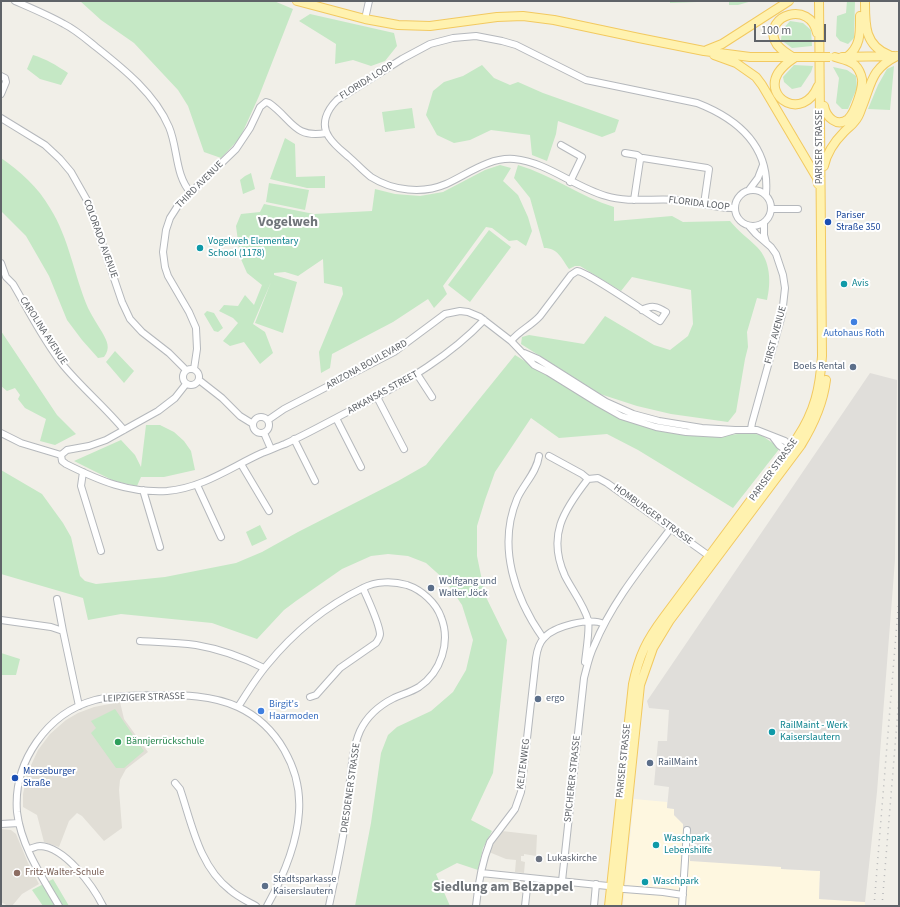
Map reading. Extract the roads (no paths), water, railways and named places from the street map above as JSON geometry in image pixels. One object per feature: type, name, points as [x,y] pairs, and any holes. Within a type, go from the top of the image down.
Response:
[{"type":"main road","points":[[297,1],[365,19],[398,25],[440,25],[502,16],[539,17],[704,51],[750,57],[794,58],[825,56],[896,56]]},
{"type":"main road","points":[[704,51],[722,44],[789,1]]},
{"type":"main road","points":[[822,1],[825,56]]},
{"type":"main road","points":[[846,57],[856,47],[860,36],[860,1]]},
{"type":"main road","points":[[865,1],[866,30],[869,37],[877,48],[883,53],[896,56]]},
{"type":"main road","points":[[794,58],[781,49],[775,42],[774,38],[775,28],[779,18],[786,13],[795,11],[805,14],[813,22],[825,56]]},
{"type":"main road","points":[[704,51],[736,63],[756,77],[816,178],[821,195]]},
{"type":"main road","points":[[824,106],[827,115],[833,121],[841,122],[847,120],[853,112],[862,85],[860,72],[855,65],[847,60],[825,56]]},
{"type":"main road","name":"PARISER STRASSE","points":[[609,906],[615,887],[640,686],[645,667],[653,648],[663,631],[712,559],[791,451],[809,419],[818,391],[821,376],[822,348],[820,82],[825,56]]},
{"type":"main road","name":"PARISER STRASSE","points":[[791,451],[804,440],[815,421],[824,392],[826,376],[824,166],[825,56]]},
{"type":"main road","points":[[824,166],[830,149],[843,133],[855,122],[873,77],[878,69],[887,61],[896,56]]},
{"type":"main road","points":[[794,58],[782,68],[776,77],[775,86],[780,98],[792,104],[803,103],[813,96],[820,82]]},
{"type":"main road","name":"PARISER STRASSE","points":[[615,887],[617,906]]},
{"type":"street","points":[[14,1],[54,18],[75,31],[115,62],[148,94],[156,104],[169,127],[176,149],[181,176],[187,189],[191,193]]},
{"type":"street","points":[[365,19],[369,1]]},
{"type":"street","name":"FLORIDA LOOP","points":[[735,208],[724,208],[678,200],[634,200],[606,196],[570,182],[534,164],[518,160],[505,159],[488,163],[435,188],[415,190],[400,188],[385,184],[371,177],[337,146],[326,133],[325,124],[327,113],[330,106],[344,95],[402,59],[430,44],[453,38],[476,36],[502,41],[516,46],[586,80],[697,103],[714,110],[730,119],[752,141],[763,161],[766,176],[766,194]]},
{"type":"street","points":[[1,76],[5,78],[6,82],[1,94]]},
{"type":"street","name":"THIRD AVENUE","points":[[194,369],[197,349],[196,328],[189,312],[168,276],[165,267],[163,252],[164,237],[170,218],[179,204],[241,143],[262,103],[266,102],[272,105],[303,132],[316,135],[326,133]]},
{"type":"street","name":"COLORADO AVENUE","points":[[1,118],[45,145],[71,172],[88,202],[122,302],[130,319],[142,332],[169,353],[186,370]]},
{"type":"street","points":[[561,145],[582,157],[570,182]]},
{"type":"street","points":[[625,153],[641,158],[709,169],[704,204]]},
{"type":"street","points":[[634,200],[641,158]]},
{"type":"street","points":[[749,190],[758,178],[763,161]]},
{"type":"street","points":[[755,189],[766,194],[770,200],[772,209],[770,217],[764,223],[757,226],[750,226],[738,218],[735,208],[739,196],[745,191],[755,189]]},
{"type":"street","points":[[772,209],[798,209]]},
{"type":"street","name":"FIRST AVENUE","points":[[764,223],[764,235],[767,244]]},
{"type":"street","name":"FIRST AVENUE","points":[[750,226],[776,254],[780,264],[785,288],[784,302],[751,429]]},
{"type":"street","name":"CAROLINA AVENUE","points":[[1,263],[6,277],[13,284],[40,332],[63,365],[114,417],[124,430]]},
{"type":"street","points":[[511,341],[540,316],[571,275],[577,271],[584,272],[642,310]]},
{"type":"street","name":"ARIZONA BOULEVARD","points":[[268,420],[284,409],[394,352],[448,313],[460,311],[476,314],[511,341],[534,365],[548,372],[598,404],[621,416],[660,428],[692,433],[721,434],[734,430]]},
{"type":"street","name":"ARKANSAS STREET","points":[[61,455],[64,463],[116,486],[143,490],[168,491],[197,485],[336,418],[417,374],[462,340],[484,320]]},
{"type":"street","name":"ARIZONA BOULEVARD","points":[[522,353],[538,359],[606,402],[620,409],[659,421],[682,425],[762,431],[772,436],[779,445],[791,451]]},
{"type":"street","points":[[194,369],[199,373],[199,380],[194,385],[186,384],[183,377],[186,370],[194,369]]},
{"type":"street","points":[[417,374],[432,397]]},
{"type":"street","points":[[199,380],[222,398],[240,416],[253,424]]},
{"type":"street","points":[[1,433],[21,443],[61,455],[67,450],[98,443],[124,430],[167,405],[186,384]]},
{"type":"street","points":[[377,396],[404,449]]},
{"type":"street","points":[[637,421],[638,418],[642,416]]},
{"type":"street","points":[[260,417],[268,420],[269,429],[264,433],[260,434],[253,428],[253,424],[256,419],[260,417]]},
{"type":"street","points":[[336,418],[361,468]]},
{"type":"street","points":[[264,433],[271,449]]},
{"type":"street","points":[[294,439],[315,481]]},
{"type":"street","points":[[539,456],[537,465],[516,501],[509,531],[508,552],[512,574],[520,595],[543,638],[556,628],[593,621],[604,624]]},
{"type":"street","name":"HOMBURGER STRASSE","points":[[549,456],[582,474],[588,479],[595,477],[602,479],[712,559]]},
{"type":"street","points":[[241,464],[269,511]]},
{"type":"street","points":[[83,472],[81,486],[101,551]]},
{"type":"street","points":[[588,479],[563,515],[557,540],[559,557],[565,575],[588,622]]},
{"type":"street","points":[[197,485],[221,537]]},
{"type":"street","points":[[143,490],[160,547]]},
{"type":"street","name":"SPICHERER STRASSE","points":[[584,678],[593,647],[604,624],[619,599],[671,528]]},
{"type":"street","name":"DRESDENER STRASSE","points":[[238,707],[264,668],[280,650],[310,622],[328,609],[363,588],[377,583],[393,582],[407,585],[432,602],[440,614],[444,628],[445,645],[440,662],[420,686],[394,698],[376,709],[360,730],[354,756],[343,838],[329,906]]},
{"type":"street","points":[[310,697],[316,695],[340,668],[376,643],[379,639],[379,628],[363,588]]},
{"type":"street","points":[[56,599],[79,706]]},
{"type":"street","points":[[1,620],[51,626],[63,631]]},
{"type":"street","name":"SPICHERER STRASSE","points":[[562,881],[584,678],[588,622]]},
{"type":"street","name":"KELTENWEG","points":[[476,906],[481,873],[490,842],[514,809],[521,792],[536,658],[539,644],[543,638]]},
{"type":"street","points":[[140,641],[184,644],[210,648],[228,652],[264,668]]},
{"type":"street","name":"LEIPZIGER STRASSE","points":[[59,906],[40,874],[28,849],[19,823],[17,811],[18,786],[22,770],[29,754],[38,739],[53,724],[79,706],[109,698],[178,695],[211,699],[238,707],[264,724],[286,751],[299,789],[300,810],[298,828],[294,845],[282,877],[267,906]]},
{"type":"street","points":[[175,782],[180,789],[200,852],[209,868],[218,880],[229,890],[256,906]]},
{"type":"street","points":[[1,824],[19,823]]},
{"type":"street","points":[[682,906],[687,830]]},
{"type":"street","points":[[28,849],[40,846],[64,856],[85,878],[103,906]]},
{"type":"street","points":[[481,873],[528,879],[596,884],[683,895]]},
{"type":"street","points":[[525,906],[528,879]]},
{"type":"street","points":[[594,906],[596,884]]},
{"type":"railway","points":[[874,906],[899,597]]},
{"type":"railway","points":[[882,906],[899,697]]},
{"type":"place","name":"Pariser Straße 350","points":[[828,222]]},
{"type":"place","name":"Vogelweh Elementary School (1178)","points":[[200,248]]},
{"type":"place","name":"Avis","points":[[844,284]]},
{"type":"place","name":"Autohaus Roth","points":[[854,322]]},
{"type":"place","name":"Boels Rental","points":[[853,367]]},
{"type":"place","name":"Wolfgang und Walter Jöck","points":[[431,588]]},
{"type":"place","name":"ergo","points":[[538,699]]},
{"type":"place","name":"Birgit's Haarmoden","points":[[261,711]]},
{"type":"place","name":"RailMaint - Werk Kaiserslautern","points":[[772,732]]},
{"type":"place","name":"Bännjerrückschule","points":[[118,742]]},
{"type":"place","name":"RailMaint","points":[[650,763]]},
{"type":"place","name":"Merseburger Straße","points":[[15,778]]},
{"type":"place","name":"Waschpark Lebenshilfe","points":[[656,845]]},
{"type":"place","name":"Lukaskirche","points":[[539,859]]},
{"type":"place","name":"Fritz-Walter-Schule","points":[[17,873]]},
{"type":"place","name":"Waschpark","points":[[645,882]]},
{"type":"place","name":"Stadtsparkasse Kaiserslautern","points":[[265,886]]},
{"type":"district","name":"Vogelweh","points":[[288,223]]},
{"type":"district","name":"Siedlung am Belzappel","points":[[503,888]]}]
